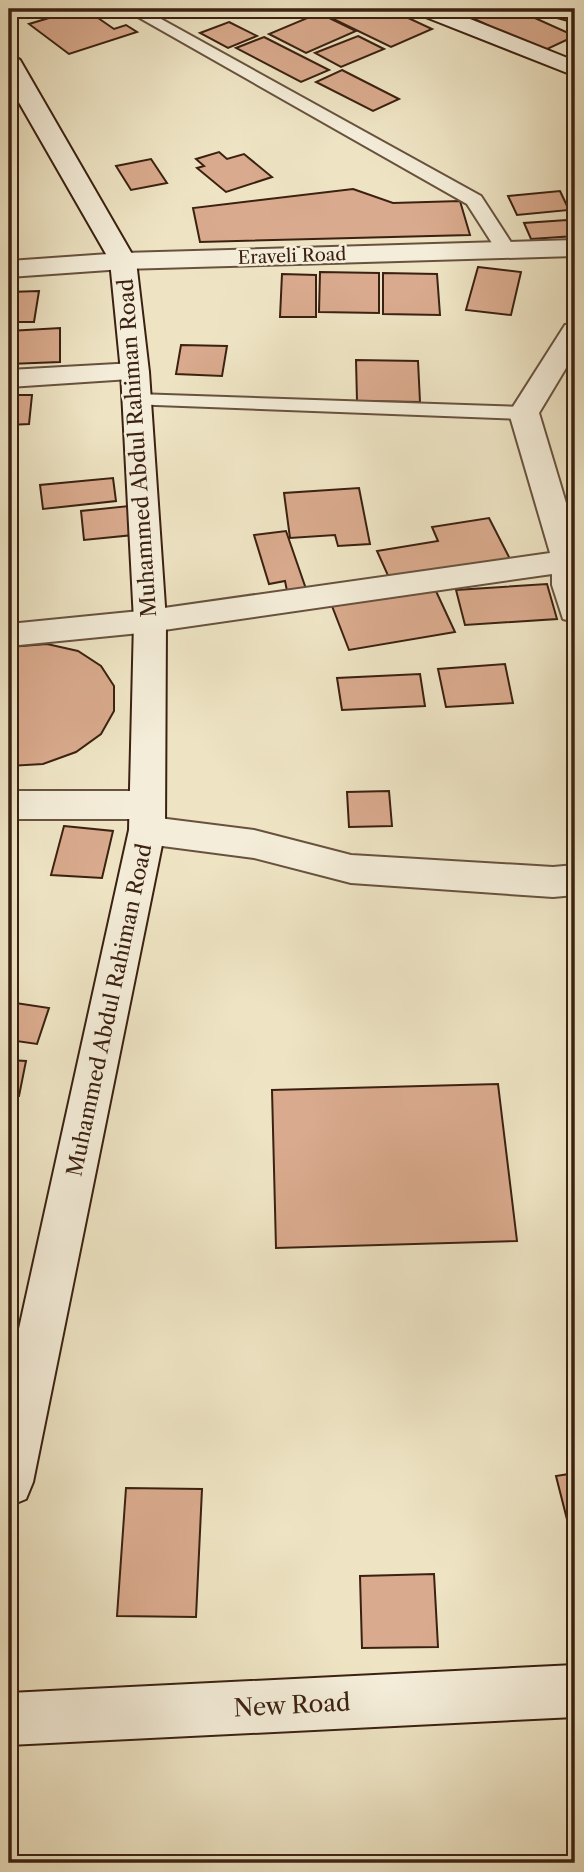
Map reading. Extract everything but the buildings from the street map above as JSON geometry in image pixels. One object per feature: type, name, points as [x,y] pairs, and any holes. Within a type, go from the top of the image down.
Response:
[{"type":"street","points":[[426,9],[575,69]]},
{"type":"street","name":"Muhammed Abdul Rahiman Road","points":[[9,60],[13,72],[123,261],[136,386],[150,621],[146,817],[9,1482]]},
{"type":"street","name":"Eraveli Road","points":[[9,270],[123,261],[575,248]]},
{"type":"street","points":[[575,331],[524,413],[571,560],[568,585],[575,611]]},
{"type":"street","points":[[9,379],[136,386]]},
{"type":"street","points":[[9,635],[150,621],[571,560]]},
{"type":"street","points":[[9,805],[146,817],[351,869],[553,882],[575,880]]},
{"type":"street","name":"New Road","points":[[9,1719],[575,1692]]},
{"type":"lane","points":[[132,9],[474,200],[506,250]]},
{"type":"lane","points":[[136,386],[524,413]]}]
